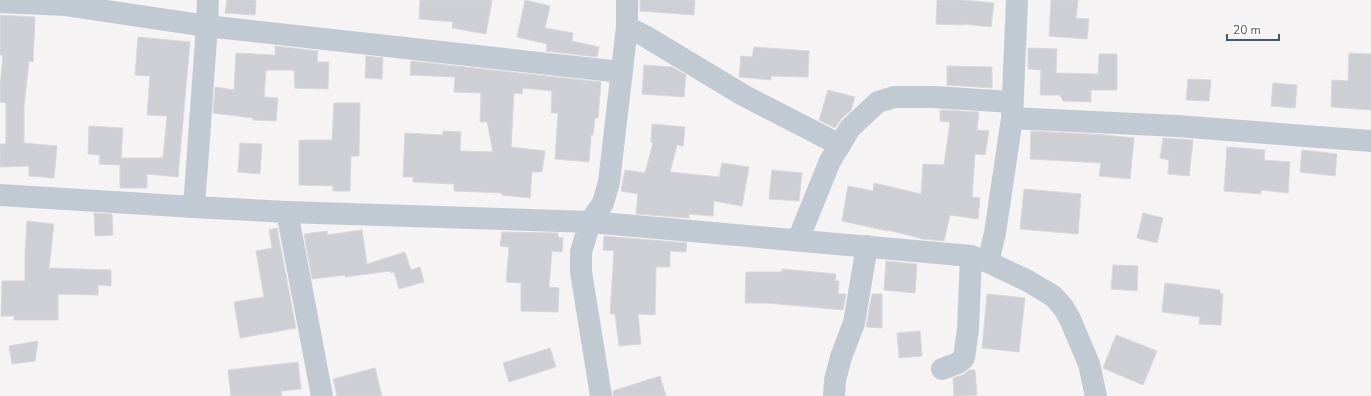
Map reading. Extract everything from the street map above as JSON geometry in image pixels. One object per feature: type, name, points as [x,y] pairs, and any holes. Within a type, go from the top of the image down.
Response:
[{"type":"street","points":[[194,207],[208,0]]},
{"type":"street","points":[[601,396],[581,272],[581,252],[590,222],[602,203],[609,182],[626,33],[627,0]]},
{"type":"street","points":[[942,369],[958,364],[964,358],[968,329],[986,251],[1012,110],[1017,0]]},
{"type":"street","points":[[0,2],[66,5],[207,26],[622,68]]},
{"type":"street","points":[[626,33],[645,36],[743,95],[840,145]]},
{"type":"street","points":[[798,240],[830,161],[850,128],[878,102],[886,98],[933,97],[1012,110],[1177,126],[1371,141]]},
{"type":"street","points":[[0,195],[286,212],[590,222],[867,246],[986,251],[1028,281],[1053,296],[1063,307],[1070,319],[1088,364],[1096,396]]},
{"type":"street","points":[[286,212],[322,396]]},
{"type":"street","points":[[834,396],[835,380],[841,357],[854,323],[867,246]]},
{"type":"building","points":[[227,0],[256,0],[255,15],[225,13]]},
{"type":"building","points":[[420,0],[492,0],[486,34],[452,28],[453,22],[419,19]]},
{"type":"building","points":[[525,0],[550,6],[545,28],[573,33],[572,41],[599,47],[597,57],[546,51],[547,44],[517,37]]},
{"type":"building","points":[[640,0],[695,0],[694,15],[640,11]]},
{"type":"building","points":[[937,0],[963,0],[994,3],[991,27],[963,24],[936,24]]},
{"type":"building","points":[[1051,0],[1078,0],[1076,18],[1089,19],[1087,39],[1049,36]]},
{"type":"building","points":[[0,15],[35,17],[33,62],[29,61],[24,107],[24,143],[57,146],[54,178],[29,176],[29,166],[0,167],[0,144],[6,144],[6,103],[0,102],[3,55],[0,55]]},
{"type":"building","points":[[138,37],[190,42],[178,177],[147,174],[147,188],[120,188],[120,165],[99,164],[100,155],[88,154],[89,126],[123,128],[121,158],[163,158],[167,116],[147,115],[150,76],[135,75]]},
{"type":"building","points":[[275,46],[318,51],[317,62],[329,62],[328,89],[295,88],[294,70],[266,70],[264,97],[278,98],[276,121],[253,120],[253,118],[213,113],[215,87],[234,90],[236,53],[275,55]]},
{"type":"building","points":[[754,47],[809,51],[808,77],[771,76],[771,80],[739,77],[741,56],[752,57]]},
{"type":"building","points":[[1028,48],[1057,49],[1056,73],[1098,74],[1099,54],[1117,54],[1117,90],[1091,90],[1091,102],[1063,101],[1060,95],[1040,95],[1041,70],[1028,69]]},
{"type":"building","points":[[1349,53],[1371,54],[1371,110],[1331,107],[1332,80],[1348,81]]},
{"type":"building","points":[[366,56],[383,58],[382,79],[365,78]]},
{"type":"building","points":[[411,61],[601,82],[598,118],[595,118],[593,135],[591,135],[589,162],[555,159],[558,113],[551,113],[552,91],[523,88],[522,94],[514,93],[511,147],[545,151],[542,172],[532,172],[530,198],[502,195],[502,193],[454,191],[454,184],[413,182],[413,177],[403,177],[405,133],[443,135],[443,131],[461,132],[460,151],[493,152],[487,122],[480,122],[481,93],[454,92],[455,77],[410,75]]},
{"type":"building","points":[[644,65],[672,67],[686,75],[684,97],[642,94]]},
{"type":"building","points":[[947,66],[992,67],[992,88],[947,85]]},
{"type":"building","points":[[1188,79],[1211,80],[1209,101],[1186,100]]},
{"type":"building","points":[[1273,83],[1297,85],[1295,108],[1271,106]]},
{"type":"building","points":[[828,90],[855,97],[851,110],[841,119],[835,128],[819,120]]},
{"type":"building","points":[[334,103],[360,103],[359,156],[351,156],[350,191],[333,191],[333,186],[299,185],[299,140],[332,140]]},
{"type":"building","points":[[940,110],[979,112],[977,130],[989,131],[985,155],[975,154],[972,197],[980,198],[978,219],[950,215],[944,241],[923,239],[842,221],[848,186],[873,191],[874,183],[921,194],[923,164],[944,165],[950,122],[940,121]]},
{"type":"building","points":[[652,124],[685,127],[683,146],[677,145],[670,172],[719,177],[722,163],[749,167],[742,206],[714,201],[713,216],[689,214],[689,218],[636,214],[638,194],[621,191],[625,170],[645,173],[653,143],[651,142]]},
{"type":"building","points":[[1031,131],[1134,138],[1130,179],[1099,176],[1101,163],[1030,159]]},
{"type":"building","points":[[1163,138],[1193,140],[1189,176],[1168,174],[1169,160],[1160,158]]},
{"type":"building","points":[[240,143],[262,144],[260,174],[238,172]]},
{"type":"building","points":[[1227,147],[1265,150],[1264,160],[1290,162],[1288,193],[1261,190],[1261,194],[1224,191]]},
{"type":"building","points":[[1302,150],[1337,154],[1335,176],[1300,172]]},
{"type":"building","points":[[772,170],[802,173],[799,201],[769,199]]},
{"type":"building","points":[[1024,189],[1081,194],[1078,234],[1020,229]]},
{"type":"building","points":[[94,213],[112,214],[113,235],[95,236]]},
{"type":"building","points":[[1143,213],[1163,218],[1157,243],[1137,238]]},
{"type":"building","points":[[27,221],[54,224],[49,268],[111,270],[111,286],[98,285],[98,295],[58,294],[58,320],[14,320],[14,316],[1,316],[2,281],[25,281]]},
{"type":"building","points":[[277,228],[296,328],[240,338],[234,302],[264,297],[256,251],[272,248],[269,230]]},
{"type":"building","points":[[362,230],[367,264],[405,252],[411,270],[420,267],[424,282],[399,289],[394,272],[391,273],[390,271],[345,277],[345,275],[312,279],[304,234],[327,231],[327,235]]},
{"type":"building","points":[[502,232],[558,233],[558,237],[563,238],[562,252],[552,251],[549,287],[559,288],[558,312],[521,311],[521,283],[506,282],[509,247],[500,246]]},
{"type":"building","points":[[604,236],[687,243],[686,252],[670,251],[670,267],[656,267],[655,315],[638,314],[641,344],[619,346],[615,314],[610,314],[614,251],[603,250]]},
{"type":"building","points":[[886,261],[917,264],[915,293],[884,290]]},
{"type":"building","points":[[1113,265],[1138,266],[1137,291],[1111,289]]},
{"type":"building","points":[[782,269],[836,274],[835,281],[839,281],[838,294],[846,294],[843,310],[767,303],[745,303],[746,272],[782,272]]},
{"type":"building","points":[[1165,283],[1220,290],[1220,293],[1223,294],[1221,325],[1199,324],[1200,317],[1162,312]]},
{"type":"building","points":[[872,294],[882,294],[882,328],[866,327]]},
{"type":"building","points":[[987,294],[1025,298],[1019,352],[982,348]]},
{"type":"building","points":[[920,331],[922,356],[899,358],[897,333]]},
{"type":"building","points":[[1116,335],[1157,351],[1143,385],[1103,368]]},
{"type":"building","points":[[38,341],[35,361],[12,364],[9,346]]},
{"type":"building","points":[[550,348],[556,367],[509,382],[503,363]]},
{"type":"building","points":[[298,362],[301,389],[281,391],[282,396],[231,396],[228,370]]},
{"type":"building","points":[[375,368],[382,396],[337,396],[333,379]]},
{"type":"building","points":[[969,370],[975,370],[977,395],[954,396],[953,378],[963,375]]},
{"type":"building","points":[[660,376],[666,396],[613,396],[613,391]]}]
